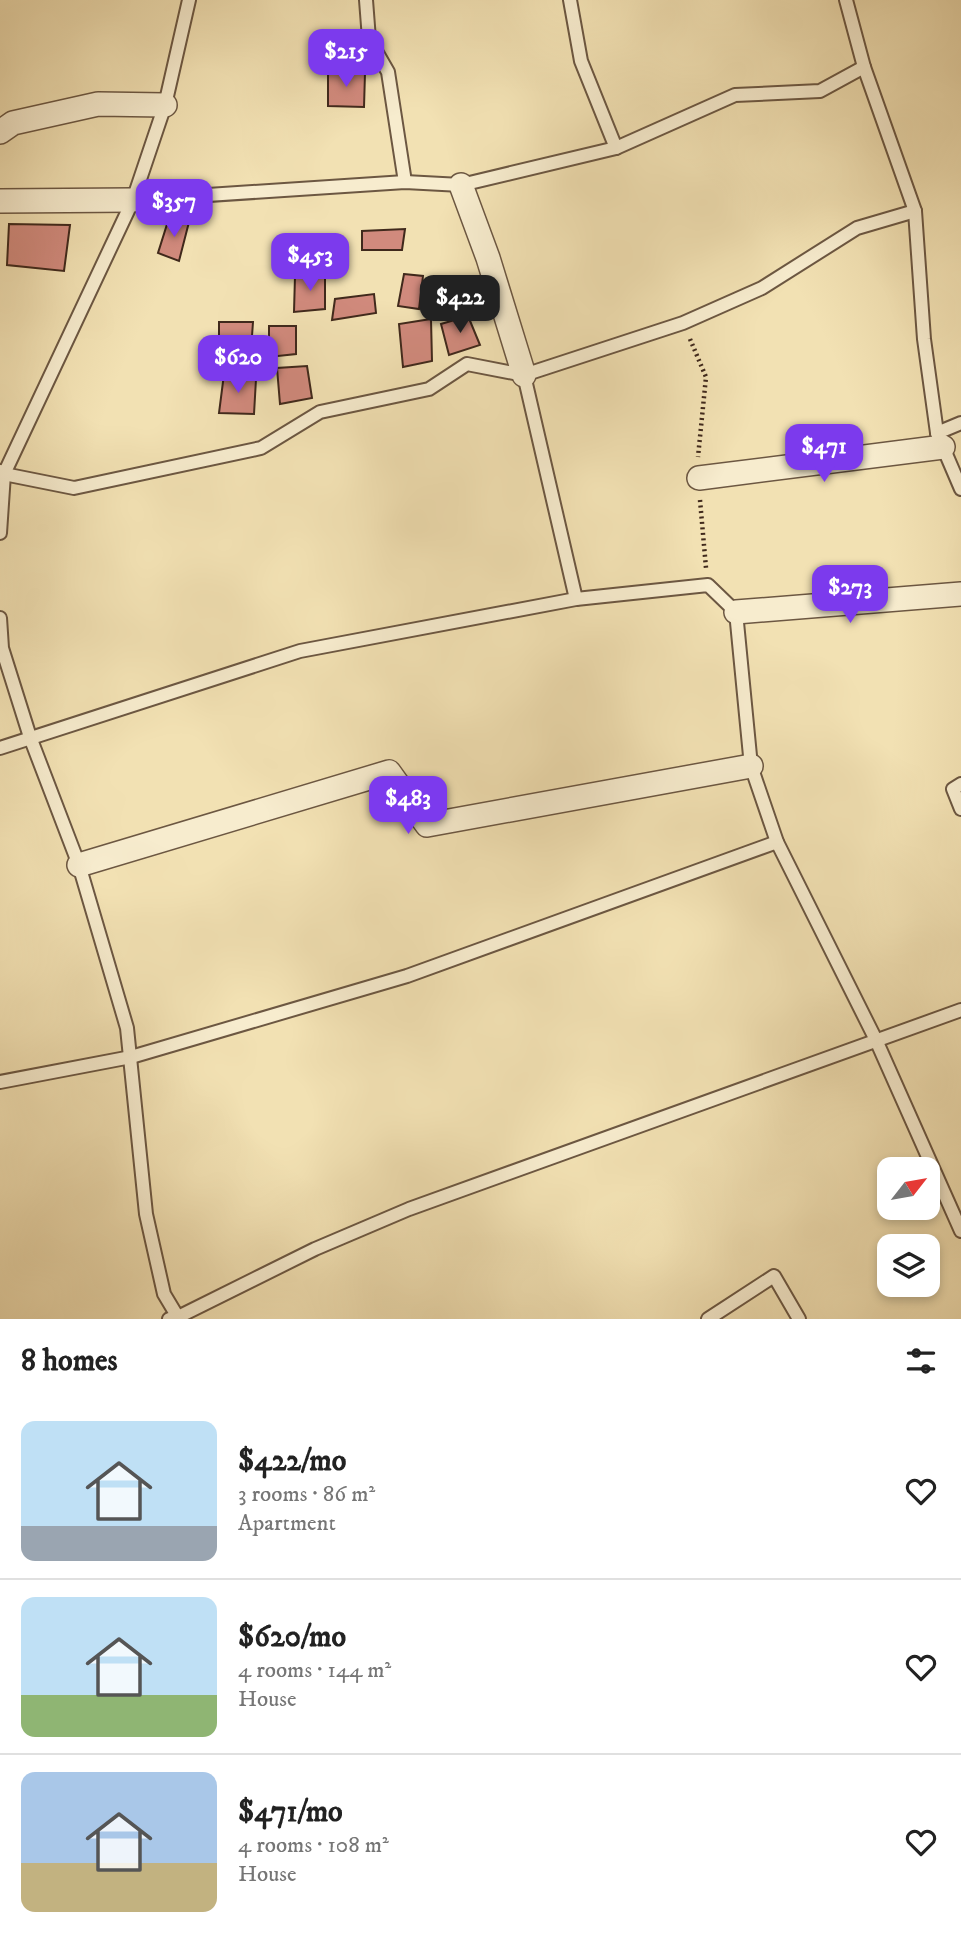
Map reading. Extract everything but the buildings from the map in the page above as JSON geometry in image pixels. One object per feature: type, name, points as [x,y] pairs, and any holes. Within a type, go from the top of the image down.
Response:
[{"type":"street","points":[[0,132],[13,123],[98,104],[165,105]]},
{"type":"street","points":[[461,185],[488,258],[524,375]]},
{"type":"street","points":[[0,201],[133,200]]},
{"type":"street","points":[[699,478],[940,440]]},
{"type":"street","points":[[736,612],[961,594]]},
{"type":"street","points":[[79,865],[389,772],[427,825],[751,766]]},
{"type":"lane","points":[[0,533],[2,473],[133,200],[165,105],[189,0]]},
{"type":"lane","points":[[366,0],[369,38],[388,72],[405,182]]},
{"type":"lane","points":[[570,0],[581,61],[616,148]]},
{"type":"lane","points":[[846,0],[864,67],[915,211],[924,340],[940,440],[961,489]]},
{"type":"lane","points":[[133,200],[405,182],[461,185],[616,148],[734,94],[820,91],[864,67]]},
{"type":"lane","points":[[2,473],[74,488],[261,447],[320,412],[429,389],[467,364],[524,375],[683,323],[762,288],[858,228],[915,211]]},
{"type":"lane","points":[[524,375],[576,599]]},
{"type":"lane","points":[[940,440],[961,423]]},
{"type":"lane","points":[[0,748],[300,651],[576,599],[708,586],[736,612],[751,766],[777,842],[876,1040],[961,1231]]},
{"type":"lane","points":[[0,618],[2,648],[30,737],[79,865],[127,1028],[146,1214],[164,1294],[175,1318],[315,1249],[409,1209],[961,1010]]},
{"type":"lane","points":[[961,784],[953,789],[961,809]]},
{"type":"lane","points":[[0,1082],[131,1057],[407,976],[777,842]]},
{"type":"lane","points":[[708,1319],[774,1276],[799,1319]]}]
